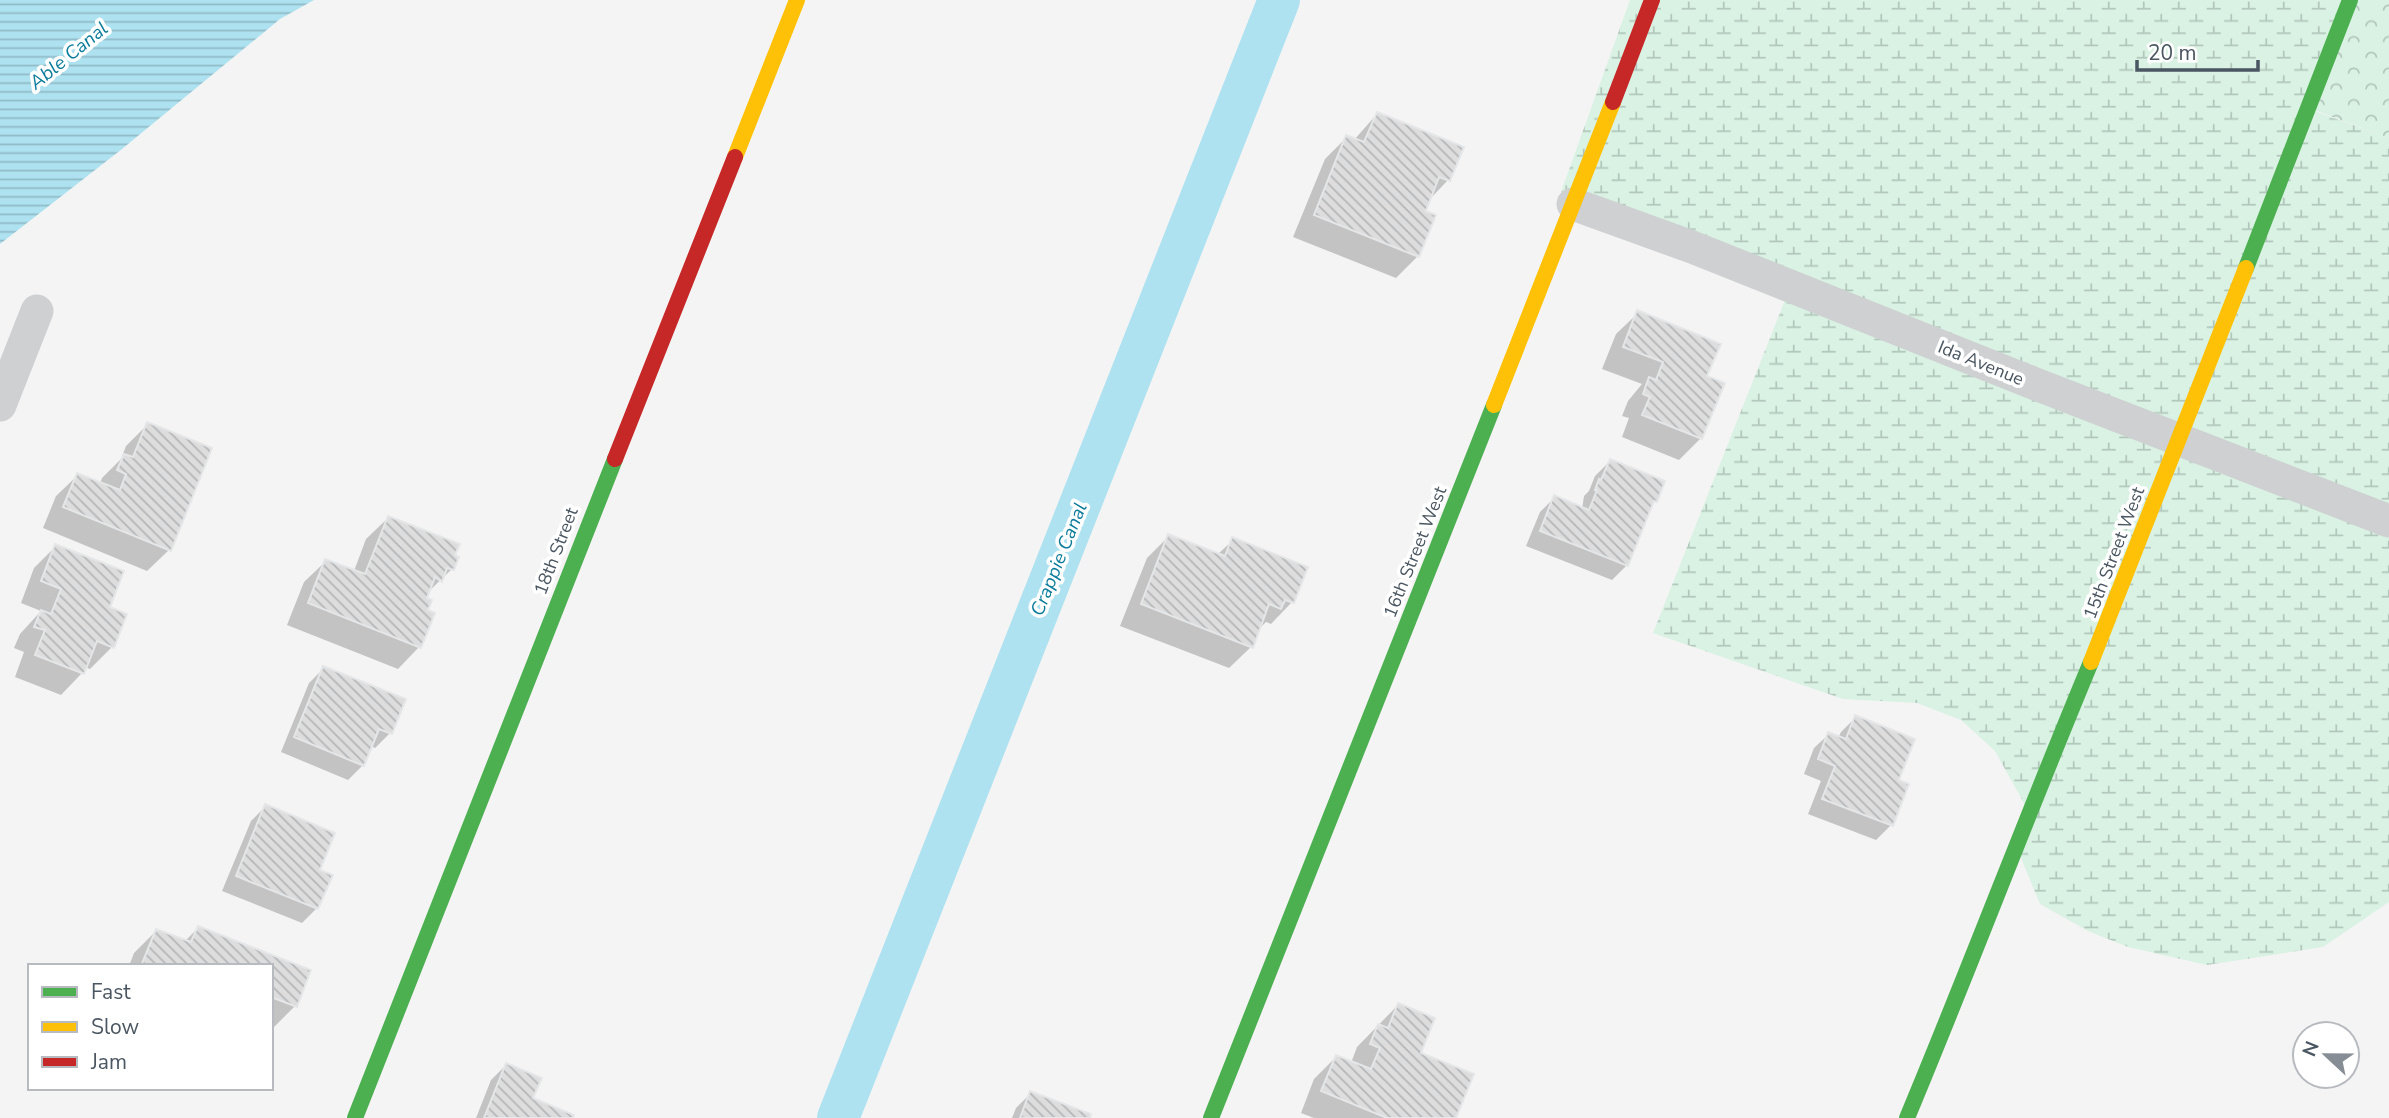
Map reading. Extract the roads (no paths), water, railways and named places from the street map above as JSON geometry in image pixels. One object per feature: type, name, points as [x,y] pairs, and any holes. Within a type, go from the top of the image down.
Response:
[{"type":"street","name":"18th Street","points":[[355,1118],[577,550],[797,0]]},
{"type":"street","name":"16th Street West","points":[[1211,1118],[1652,0]]},
{"type":"street","name":"15th Street West","points":[[1907,1118],[2117,600],[2350,0]]},
{"type":"street","name":"Ida Avenue","points":[[1573,204],[1692,247],[2389,521]]},
{"type":"street","points":[[0,405],[37,311]]},
{"type":"water","name":"Able Canal","points":[[0,0],[314,0],[280,19],[122,149],[0,244]]},
{"type":"waterway","name":"Crappie Canal","points":[[838,1118],[1279,0]]}]
